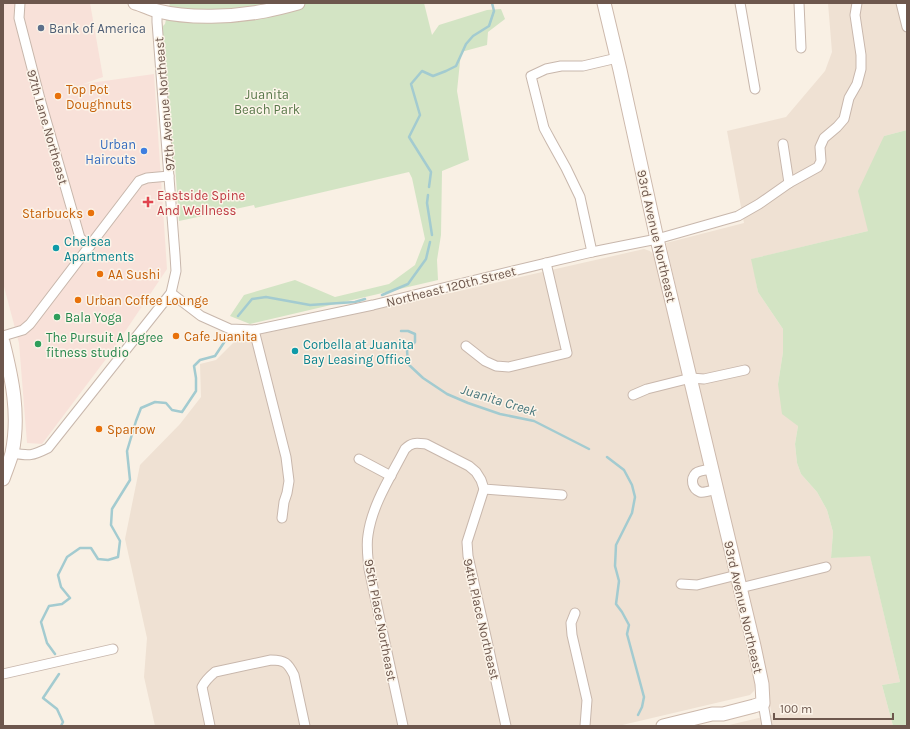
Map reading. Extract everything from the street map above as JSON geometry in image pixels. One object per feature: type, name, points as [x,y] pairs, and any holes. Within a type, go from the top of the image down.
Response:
[{"type":"street","name":"97th Lane Northeast","points":[[20,3],[19,18],[80,238],[90,246]]},
{"type":"street","points":[[135,3],[157,10],[209,16],[265,11],[298,3]]},
{"type":"street","name":"93rd Avenue Northeast","points":[[604,3],[657,239],[754,646],[762,684],[762,703],[767,726]]},
{"type":"street","points":[[740,3],[755,89]]},
{"type":"street","points":[[799,3],[801,48]]},
{"type":"street","name":"Northeast 120th Street","points":[[171,293],[201,316],[230,329],[254,330],[373,305],[592,252],[657,239],[738,216],[815,169],[821,161],[820,147],[824,138],[844,119],[849,98],[861,69],[861,55],[855,15],[857,3]]},
{"type":"street","points":[[901,3],[907,27]]},
{"type":"street","name":"97th Avenue Northeast","points":[[157,10],[176,271],[171,293]]},
{"type":"street","points":[[592,252],[580,197],[544,128],[531,76],[546,68],[583,66],[617,58]]},
{"type":"street","points":[[783,144],[790,183]]},
{"type":"street","points":[[3,336],[23,330],[30,324],[140,181],[147,178],[170,176]]},
{"type":"street","points":[[466,346],[485,361],[496,366],[509,367],[567,353],[546,263]]},
{"type":"street","points":[[12,454],[28,456],[48,448],[171,293]]},
{"type":"street","points":[[254,330],[286,457],[289,481],[288,493],[284,502],[282,518]]},
{"type":"street","points":[[3,342],[15,403],[15,424],[12,454],[3,479]]},
{"type":"street","points":[[633,395],[647,389],[691,378],[704,379],[745,370]]},
{"type":"street","name":"95th Place Northeast","points":[[403,726],[369,569],[367,549],[372,517],[391,476],[405,450],[410,444],[426,444],[469,466],[476,472],[484,489]]},
{"type":"street","points":[[358,459],[391,476]]},
{"type":"street","points":[[712,469],[697,473],[693,478],[693,485],[697,490],[703,492],[716,489]]},
{"type":"street","points":[[484,489],[562,495]]},
{"type":"street","name":"94th Place Northeast","points":[[484,489],[467,542],[468,556],[506,726]]},
{"type":"street","points":[[740,588],[826,567]]},
{"type":"street","points":[[681,584],[696,585],[737,575]]},
{"type":"street","points":[[575,612],[571,623],[587,700],[585,726]]},
{"type":"street","points":[[3,674],[112,648]]},
{"type":"street","points":[[210,726],[202,693],[202,687],[208,678],[215,672],[271,660],[280,660],[285,662],[294,675],[305,726]]},
{"type":"street","points":[[667,726],[712,714],[723,714],[762,703]]},
{"type":"shaded area","points":[[3,3],[90,3],[103,77],[83,84],[154,74],[167,269],[112,351],[42,444],[27,443],[19,343],[3,283]]},
{"type":"shaded area","points":[[828,3],[907,3],[907,130],[884,136],[868,231],[752,259],[758,292],[783,329],[783,352],[778,384],[798,426],[795,444],[797,463],[801,474],[817,492],[827,510],[833,532],[831,558],[870,555],[900,682],[882,685],[893,726],[725,726],[772,715],[666,243],[744,223],[727,131],[786,117],[825,71],[832,52]]},
{"type":"shaded area","points":[[644,249],[650,251],[654,255],[753,672],[755,686],[754,691],[750,695],[618,726],[155,726],[144,677],[147,638],[125,539],[140,465],[180,424],[201,397],[200,364],[216,360],[237,339],[406,303]]},
{"type":"green space","name":"Juanita Beach Park","points":[[170,3],[424,3],[432,35],[439,25],[487,10],[501,9],[505,19],[488,32],[487,45],[461,52],[457,91],[469,160],[442,171],[441,235],[437,260],[438,280],[250,324],[230,316],[244,295],[295,280],[335,297],[389,284],[415,265],[425,239],[412,178],[409,172],[255,208],[254,205],[179,221],[162,30]]},
{"type":"green space","points":[[907,130],[907,726],[893,726],[882,685],[900,682],[870,556],[831,558],[833,532],[827,510],[817,492],[801,474],[797,463],[795,444],[798,426],[782,414],[778,384],[783,352],[783,329],[758,292],[751,259],[868,231],[858,191],[884,136]]},
{"type":"waterway","name":"Juanita Creek","points":[[429,187],[431,172],[409,137],[420,115],[411,84],[422,71],[433,76],[456,66],[466,44],[473,36],[489,26],[494,11],[492,3]]},
{"type":"waterway","name":"Juanita Creek","points":[[428,195],[427,203],[432,235]]},
{"type":"waterway","name":"Juanita Creek","points":[[382,295],[408,284],[426,259],[430,242]]},
{"type":"waterway","name":"Juanita Creek","points":[[238,316],[252,299],[266,297],[310,305],[355,302],[365,299]]},
{"type":"waterway","name":"Juanita Creek","points":[[401,331],[408,331],[415,334],[415,342],[407,350],[408,364],[423,378],[447,394],[500,414],[534,421],[589,449]]},
{"type":"waterway","name":"Juanita Creek","points":[[55,654],[47,643],[41,622],[49,606],[62,604],[70,598],[61,587],[58,575],[67,557],[80,548],[91,548],[98,559],[108,560],[118,557],[120,541],[111,525],[112,509],[130,480],[127,451],[141,408],[155,402],[166,403],[172,410],[182,412],[196,391],[194,366],[200,360],[215,356],[225,341]]},
{"type":"waterway","name":"Juanita Creek","points":[[607,457],[624,470],[632,485],[635,497],[632,513],[616,545],[615,566],[619,581],[616,604],[629,625],[627,634],[644,697],[642,707],[638,715]]},
{"type":"waterway","name":"Juanita Creek","points":[[59,674],[43,698],[57,709],[63,722],[61,726]]},
{"type":"place","name":"Bank of America","points":[[41,28]]},
{"type":"place","name":"Top Pot Doughnuts","points":[[58,96]]},
{"type":"place","name":"Urban Haircuts","points":[[144,151]]},
{"type":"place","name":"Eastside Spine And Wellness","points":[[148,202]]},
{"type":"place","name":"Starbucks","points":[[91,213]]},
{"type":"place","name":"Chelsea Apartments","points":[[56,248]]},
{"type":"place","name":"AA Sushi","points":[[100,274]]},
{"type":"place","name":"Urban Coffee Lounge","points":[[78,300]]},
{"type":"place","name":"Bala Yoga","points":[[57,317]]},
{"type":"place","name":"Cafe Juanita","points":[[176,336]]},
{"type":"place","name":"The Pursuit A lagree fitness studio","points":[[38,344]]},
{"type":"place","name":"Corbella at Juanita Bay Leasing Office","points":[[295,351]]},
{"type":"place","name":"Sparrow","points":[[99,429]]}]
